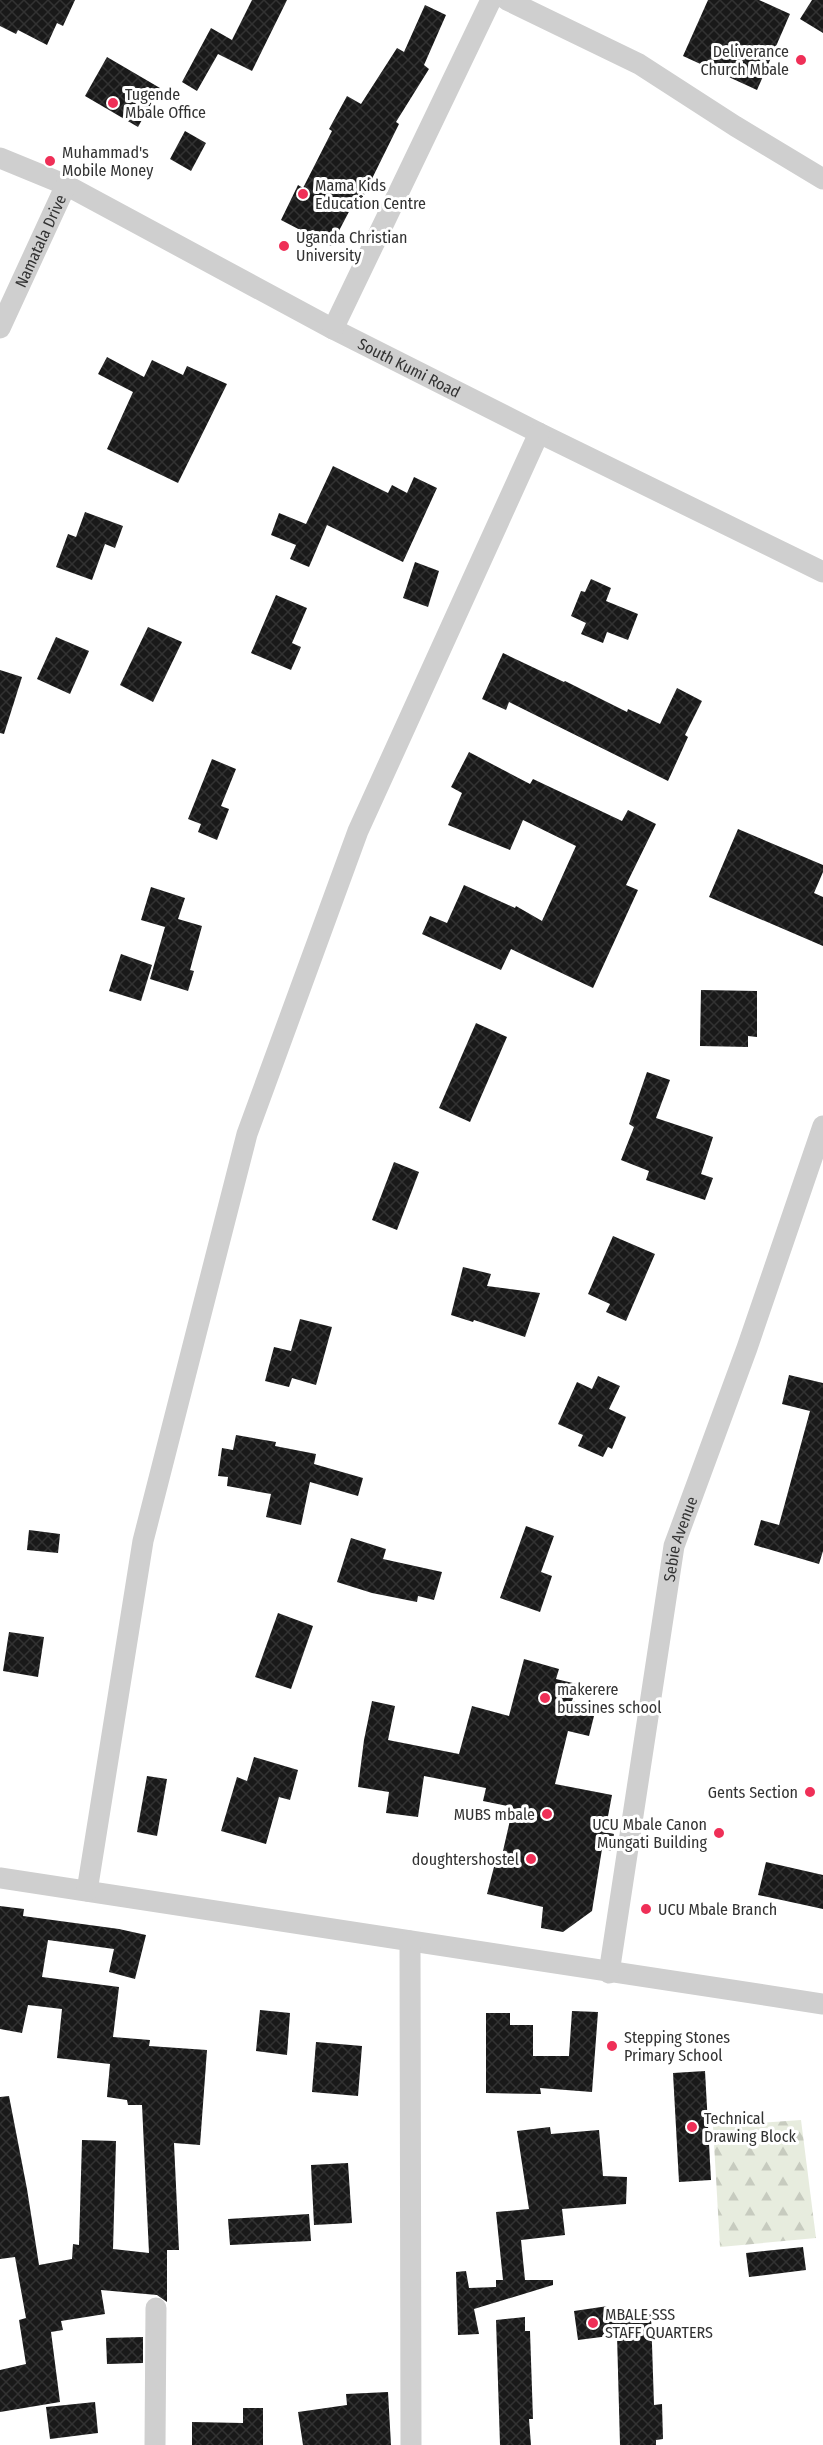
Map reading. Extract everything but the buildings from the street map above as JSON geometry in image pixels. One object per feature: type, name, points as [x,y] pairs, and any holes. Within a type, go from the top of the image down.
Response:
[{"type":"street","points":[[333,329],[491,0]]},
{"type":"street","points":[[507,0],[639,64],[735,126],[823,178]]},
{"type":"street","name":"South Kumi Road","points":[[0,158],[66,185],[333,329],[823,572]]},
{"type":"street","name":"Namatala Drive","points":[[0,328],[66,185]]},
{"type":"street","points":[[87,1891],[143,1541],[248,1134],[358,831],[539,433]]},
{"type":"street","name":"Sebie Avenue","points":[[609,1973],[674,1546],[747,1348],[823,1126]]},
{"type":"street","points":[[0,1878],[823,2004]]},
{"type":"street","points":[[410,1941],[411,2445]]},
{"type":"street","points":[[155,2445],[156,2308]]},
{"type":"green space","points":[[801,2120],[816,2238],[720,2247],[713,2126]]},
{"type":"place","name":"Deliverance Church Mbale","points":[[801,60]]},
{"type":"place","name":"Tugende Mbale Office","points":[[113,103]]},
{"type":"place","name":"Muhammad's Mobile Money","points":[[50,161]]},
{"type":"place","name":"Mama Kids Education Centre","points":[[303,194]]},
{"type":"place","name":"Uganda Christian University","points":[[284,246]]},
{"type":"place","name":"makerere bussines school","points":[[545,1698]]},
{"type":"place","name":"Gents Section","points":[[810,1792]]},
{"type":"place","name":"MUBS mbale","points":[[547,1814]]},
{"type":"place","name":"UCU Mbale Canon Mungati Building","points":[[719,1833]]},
{"type":"place","name":"doughtershostel","points":[[531,1859]]},
{"type":"place","name":"UCU Mbale Branch","points":[[646,1909]]},
{"type":"place","name":"Stepping Stones Primary School","points":[[612,2046]]},
{"type":"place","name":"Technical Drawing Block","points":[[692,2127]]},
{"type":"place","name":"MBALE SSS STAFF QUARTERS","points":[[593,2323]]}]
